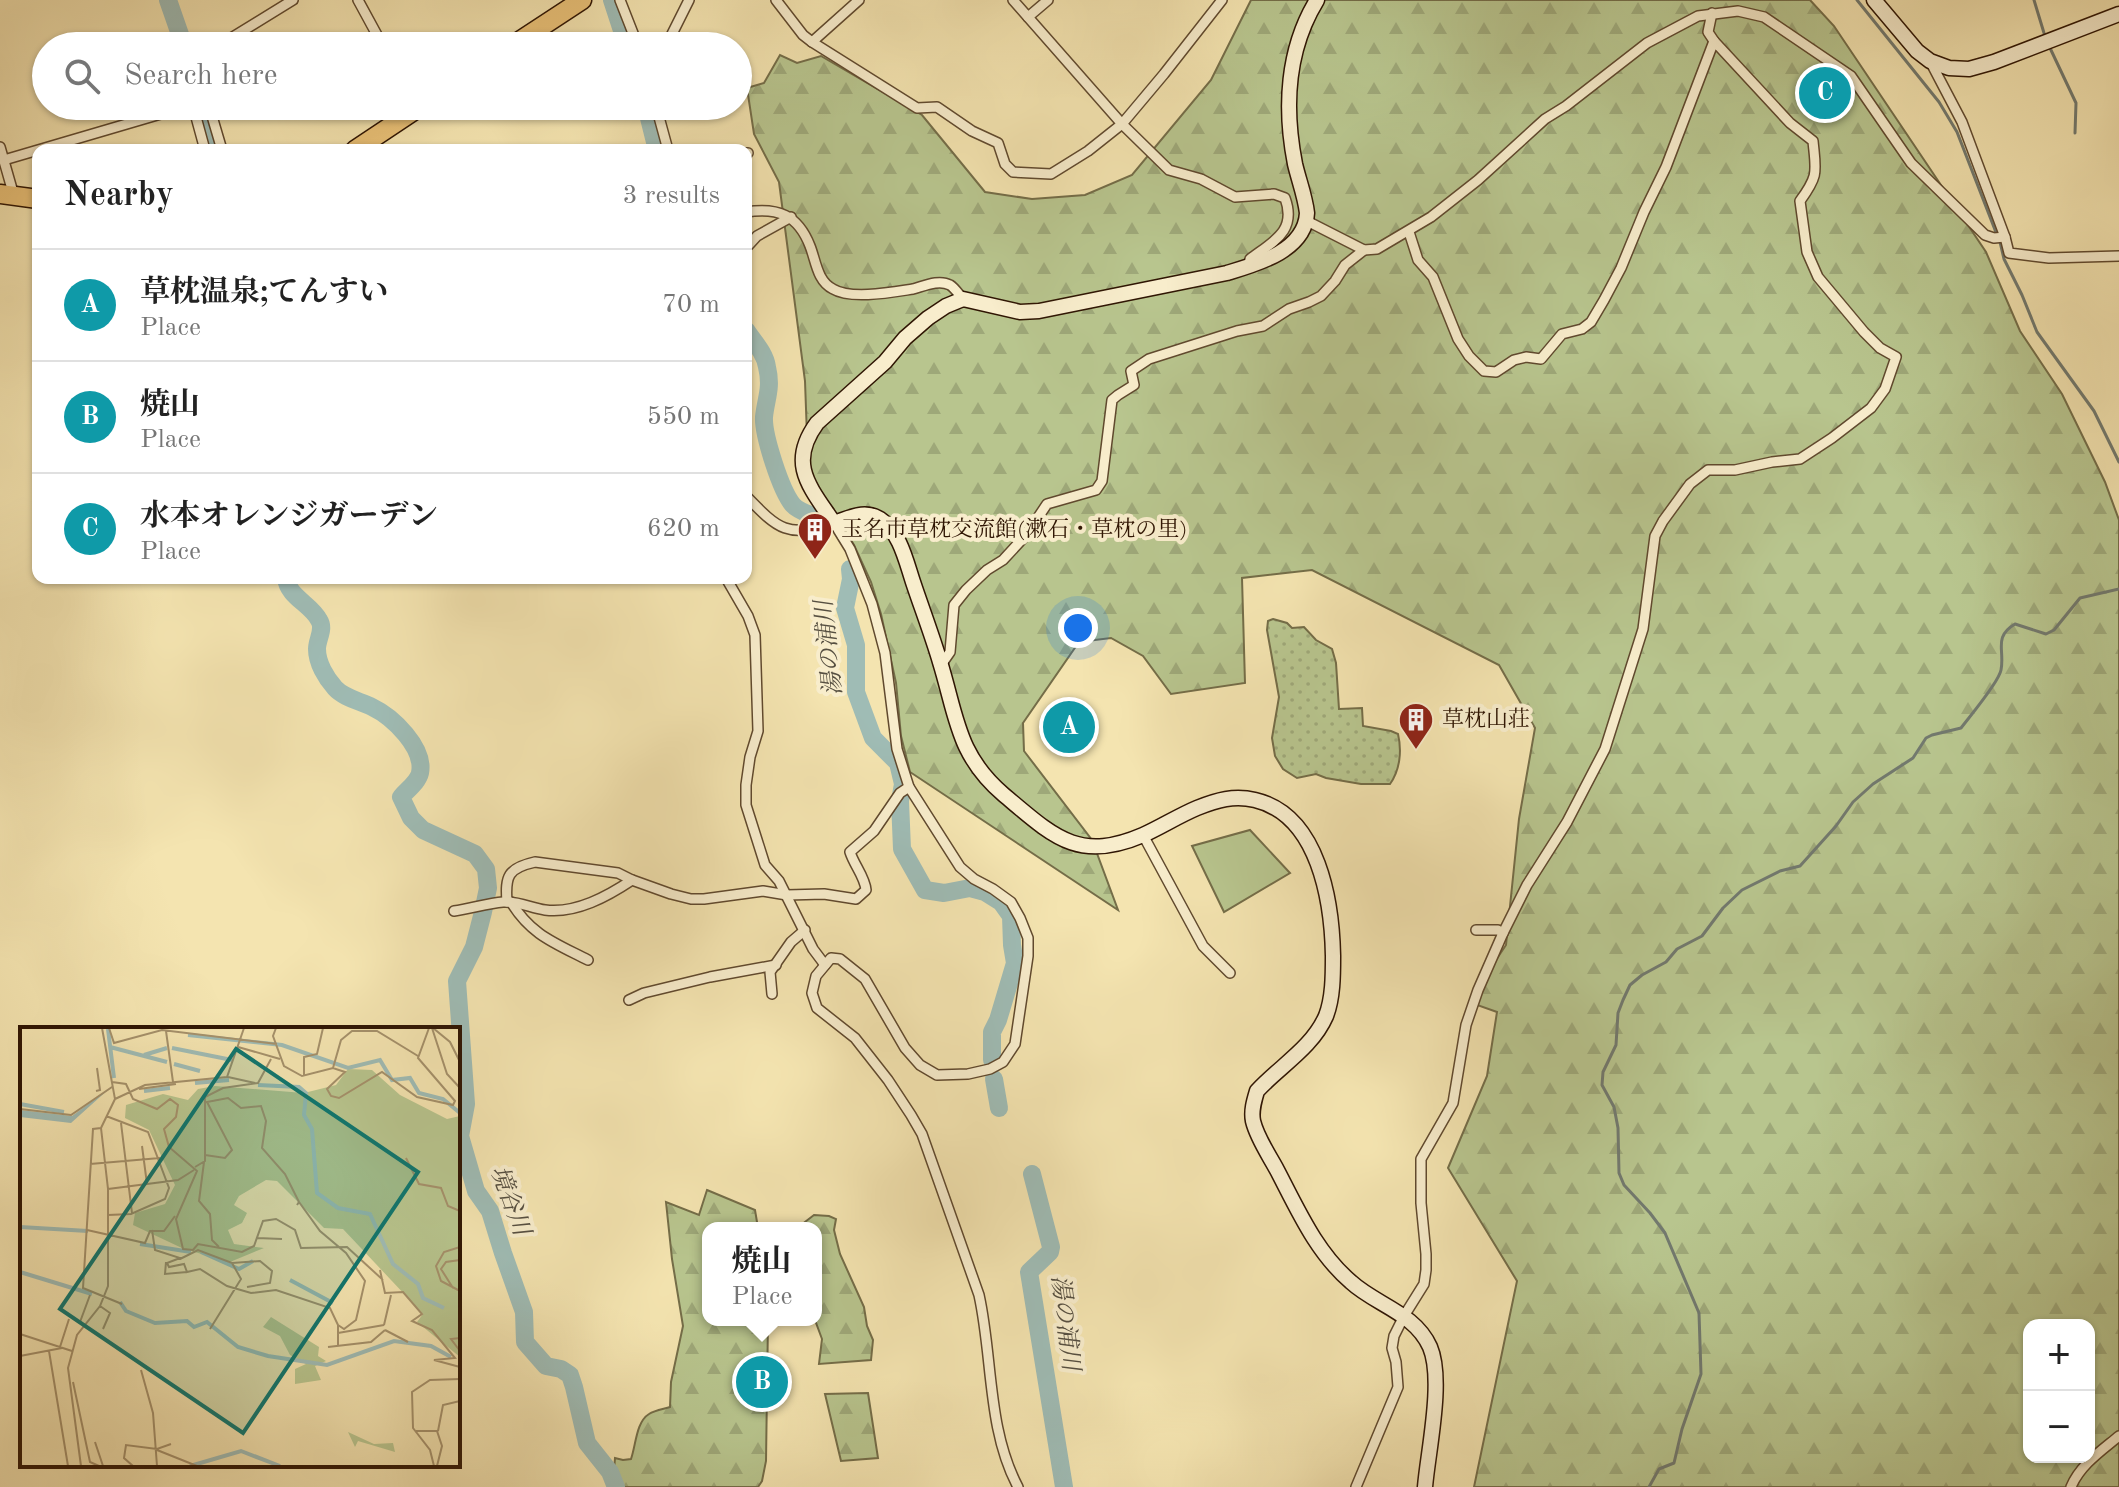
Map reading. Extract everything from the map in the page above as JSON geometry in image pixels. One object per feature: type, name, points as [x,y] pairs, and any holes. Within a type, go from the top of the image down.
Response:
[{"type":"highway","points":[[533,32],[582,0]]},
{"type":"highway","points":[[364,144],[400,120]]},
{"type":"highway","points":[[7,195],[32,198]]},
{"type":"street","points":[[241,32],[293,0]]},
{"type":"street","points":[[358,0],[375,32]]},
{"type":"street","points":[[620,0],[633,32]]},
{"type":"street","points":[[673,32],[689,0]]},
{"type":"street","points":[[776,0],[812,42],[917,108],[937,107],[972,131],[998,143],[1005,164],[1013,172],[1051,174],[1088,151],[1122,124],[1222,0]]},
{"type":"street","points":[[812,42],[859,0]]},
{"type":"street","points":[[1013,0],[1122,124],[1169,170],[1201,179],[1235,197],[1274,194],[1285,198],[1289,210],[1288,222],[1280,237],[1250,259],[1249,266]]},
{"type":"street","points":[[1028,17],[1048,0]]},
{"type":"street","points":[[1018,1487],[999,1439],[979,1295],[922,1134],[888,1080],[855,1038],[817,1008],[812,993],[816,976],[825,965],[831,958],[840,959],[865,979],[905,1048],[920,1065],[937,1075],[968,1074],[990,1069],[1003,1062],[1015,1044],[1028,938],[1011,902],[960,867],[905,790],[885,653],[872,604],[850,549],[805,476],[803,450],[817,423],[885,362],[905,338],[946,306],[963,299],[1020,312],[1039,311],[1227,273],[1280,252],[1293,243],[1307,221],[1306,198],[1293,149],[1289,80],[1307,17],[1317,0]]},
{"type":"street","points":[[1874,0],[1917,51],[1930,61],[1949,68],[1969,69],[1994,62],[2119,14]]},
{"type":"street","points":[[1307,221],[1364,250],[1377,249],[1431,217],[1478,180],[1545,119],[1647,43],[1698,16],[1738,11],[1764,17],[1851,76],[1911,163],[1985,235],[2000,238]]},
{"type":"street","points":[[1356,1487],[1398,1387],[1392,1348],[1394,1336],[1424,1284],[1421,1159],[1453,1103],[1466,1025],[1503,933],[1605,749],[1643,629],[1655,536],[1690,484],[1708,470],[1735,470],[1800,459],[1832,438],[1871,408],[1885,389],[1896,357],[1880,348],[1864,332],[1818,277],[1807,252],[1800,201],[1814,181],[1813,141],[1790,123],[1714,41],[1708,32],[1712,13]]},
{"type":"street","points":[[1409,232],[1418,260],[1433,277],[1458,339],[1484,371],[1496,372],[1514,360],[1526,357],[1541,359],[1562,334],[1582,329],[1591,322],[1604,300],[1666,167],[1714,41]]},
{"type":"street","points":[[1930,61],[1962,122],[2000,238],[2009,253],[2049,258],[2119,256]]},
{"type":"street","points":[[59,144],[143,120]]},
{"type":"street","points":[[195,120],[203,144]]},
{"type":"street","points":[[213,120],[220,144]]},
{"type":"street","points":[[660,120],[666,144]]},
{"type":"street","points":[[0,147],[7,195]]},
{"type":"street","points":[[4,160],[32,152]]},
{"type":"street","points":[[752,212],[777,211],[791,217],[800,226],[810,246],[821,277],[832,289],[850,294],[873,293],[938,283],[951,285],[963,299]]},
{"type":"street","points":[[752,241],[791,217]]},
{"type":"street","points":[[941,665],[950,652],[954,605],[966,590],[1003,560],[1027,534],[1047,504],[1096,490],[1102,481],[1112,400],[1134,385],[1131,371],[1149,359],[1237,331],[1263,326],[1289,309],[1321,296],[1345,265],[1364,250]]},
{"type":"street","points":[[752,502],[787,531],[815,530],[861,514],[871,515],[890,528],[906,561],[967,751],[979,770],[1009,800],[1064,840],[1090,848],[1111,847],[1194,810],[1233,797],[1258,801],[1277,809],[1294,823],[1320,866],[1328,896],[1332,979],[1327,1015],[1314,1036],[1257,1091],[1252,1119],[1324,1254],[1354,1285],[1404,1316],[1422,1333],[1430,1348],[1435,1369],[1425,1487]]},
{"type":"street","points":[[729,584],[755,635],[758,731],[750,757],[746,805],[765,865],[779,881],[813,949],[825,965]]},
{"type":"street","points":[[588,960],[529,927],[509,902],[505,883],[511,871],[535,862],[618,873],[691,899],[763,891],[856,899],[866,890],[866,883],[853,864],[850,852],[874,831],[905,790]]},
{"type":"street","points":[[1143,835],[1203,946],[1230,973]]},
{"type":"street","points":[[454,911],[499,902],[548,910],[575,907],[615,891],[632,880]]},
{"type":"street","points":[[772,994],[770,972],[791,942],[805,930]]},
{"type":"street","points":[[1476,930],[1498,930],[1503,933]]},
{"type":"street","points":[[629,1000],[644,993],[710,977],[776,965]]},
{"type":"street","points":[[2071,1487],[2089,1462],[2119,1436]]},
{"type":"green space","points":[[1251,0],[1810,0],[1834,26],[1986,252],[2020,331],[2062,394],[2105,482],[2119,520],[2119,1487],[1474,1487],[1517,1281],[1448,1168],[1487,1076],[1497,1012],[1477,1005],[1492,966],[1506,945],[1519,819],[1535,728],[1499,665],[1312,570],[1242,578],[1245,683],[1171,694],[1143,656],[1111,638],[1079,642],[1023,723],[1024,751],[1092,840],[1118,910],[910,772],[901,736],[896,683],[871,582],[854,545],[811,475],[808,464],[805,381],[779,182],[754,134],[752,87],[764,83],[780,55],[797,63],[821,56],[922,115],[985,192],[1032,199],[1085,195],[1132,175],[1211,80]]},
{"type":"green space","points":[[1273,619],[1292,628],[1304,627],[1316,640],[1332,649],[1339,709],[1362,708],[1363,726],[1398,734],[1399,760],[1390,784],[1361,784],[1316,774],[1297,778],[1283,769],[1275,756],[1272,738],[1279,697],[1267,630],[1268,621]]},
{"type":"green space","points":[[1250,830],[1290,873],[1224,912],[1192,846]]},
{"type":"green space","points":[[707,1190],[755,1210],[757,1222],[702,1222],[702,1326],[768,1326],[766,1461],[762,1481],[758,1487],[620,1487],[614,1471],[615,1458],[631,1459],[639,1428],[645,1418],[670,1407],[671,1382],[683,1326],[666,1202],[699,1215]]},
{"type":"green space","points":[[814,1215],[836,1219],[834,1230],[840,1254],[864,1307],[873,1340],[871,1360],[819,1364],[822,1339],[817,1326],[822,1326],[822,1222],[805,1222]]},
{"type":"green space","points":[[868,1393],[878,1458],[841,1461],[825,1394]]},
{"type":"waterway","name":"境谷川","points":[[168,0],[179,32]]},
{"type":"waterway","name":"湯の浦川","points":[[612,0],[622,32]]},
{"type":"waterway","points":[[1857,0],[1939,102],[1957,132],[1997,235]]},
{"type":"waterway","points":[[2034,0],[2044,33]]},
{"type":"waterway","points":[[2050,48],[2076,103],[2075,133]]},
{"type":"waterway","name":"境谷川","points":[[207,120],[214,144]]},
{"type":"waterway","name":"湯の浦川","points":[[650,120],[656,144]]},
{"type":"waterway","points":[[2000,242],[2004,259],[2037,332],[2094,411],[2119,462]]},
{"type":"waterway","name":"湯の浦川","points":[[752,338],[762,352],[767,367],[769,387],[764,425],[778,476],[793,505],[820,519]]},
{"type":"waterway","name":"湯の浦川","points":[[850,569],[845,608],[856,645],[856,692],[873,738],[898,763],[903,784],[900,801],[902,849],[925,890],[944,893],[970,888],[985,892],[1001,902],[1011,916],[1015,963],[992,1032],[992,1060]]},
{"type":"waterway","name":"境谷川","points":[[288,584],[321,623],[317,654],[332,684],[343,694],[389,718],[413,744],[418,754],[420,773],[401,797],[411,818],[423,830],[475,854],[486,869],[488,888],[474,947],[457,981],[466,1104],[460,1136]]},
{"type":"waterway","points":[[1649,1487],[1659,1469],[1674,1463],[1701,1374],[1699,1313],[1665,1233],[1624,1185],[1619,1173],[1618,1128],[1614,1107],[1602,1085],[1603,1072],[1616,1045],[1618,1013],[1630,985],[1666,962],[1677,949],[1702,936],[1723,908],[1742,890],[1780,871],[1800,866],[1853,802],[1873,784],[1913,758],[1926,738],[1961,728],[1999,675],[2001,644],[2008,629],[2015,624],[2046,634],[2054,630],[2080,598],[2119,589]]},
{"type":"waterway","name":"湯の浦川","points":[[994,1079],[999,1108]]},
{"type":"waterway","name":"境谷川","points":[[460,1136],[476,1191],[490,1211],[524,1312],[525,1342],[546,1366],[561,1369],[570,1375],[587,1443],[610,1472],[616,1487]]},
{"type":"waterway","name":"湯の浦川","points":[[1032,1174],[1051,1247],[1050,1252],[1029,1272],[1064,1487]]},
{"type":"place","name":"水本オレンジガーデン","points":[[1825,93]]},
{"type":"place","name":"玉名市草枕交流館(漱石・草枕の里)","points":[[815,561]]},
{"type":"place","name":"草枕温泉;てんすい","points":[[1069,727]]},
{"type":"place","name":"草枕山荘","points":[[1416,751]]},
{"type":"place","name":"焼山","points":[[762,1382]]}]
